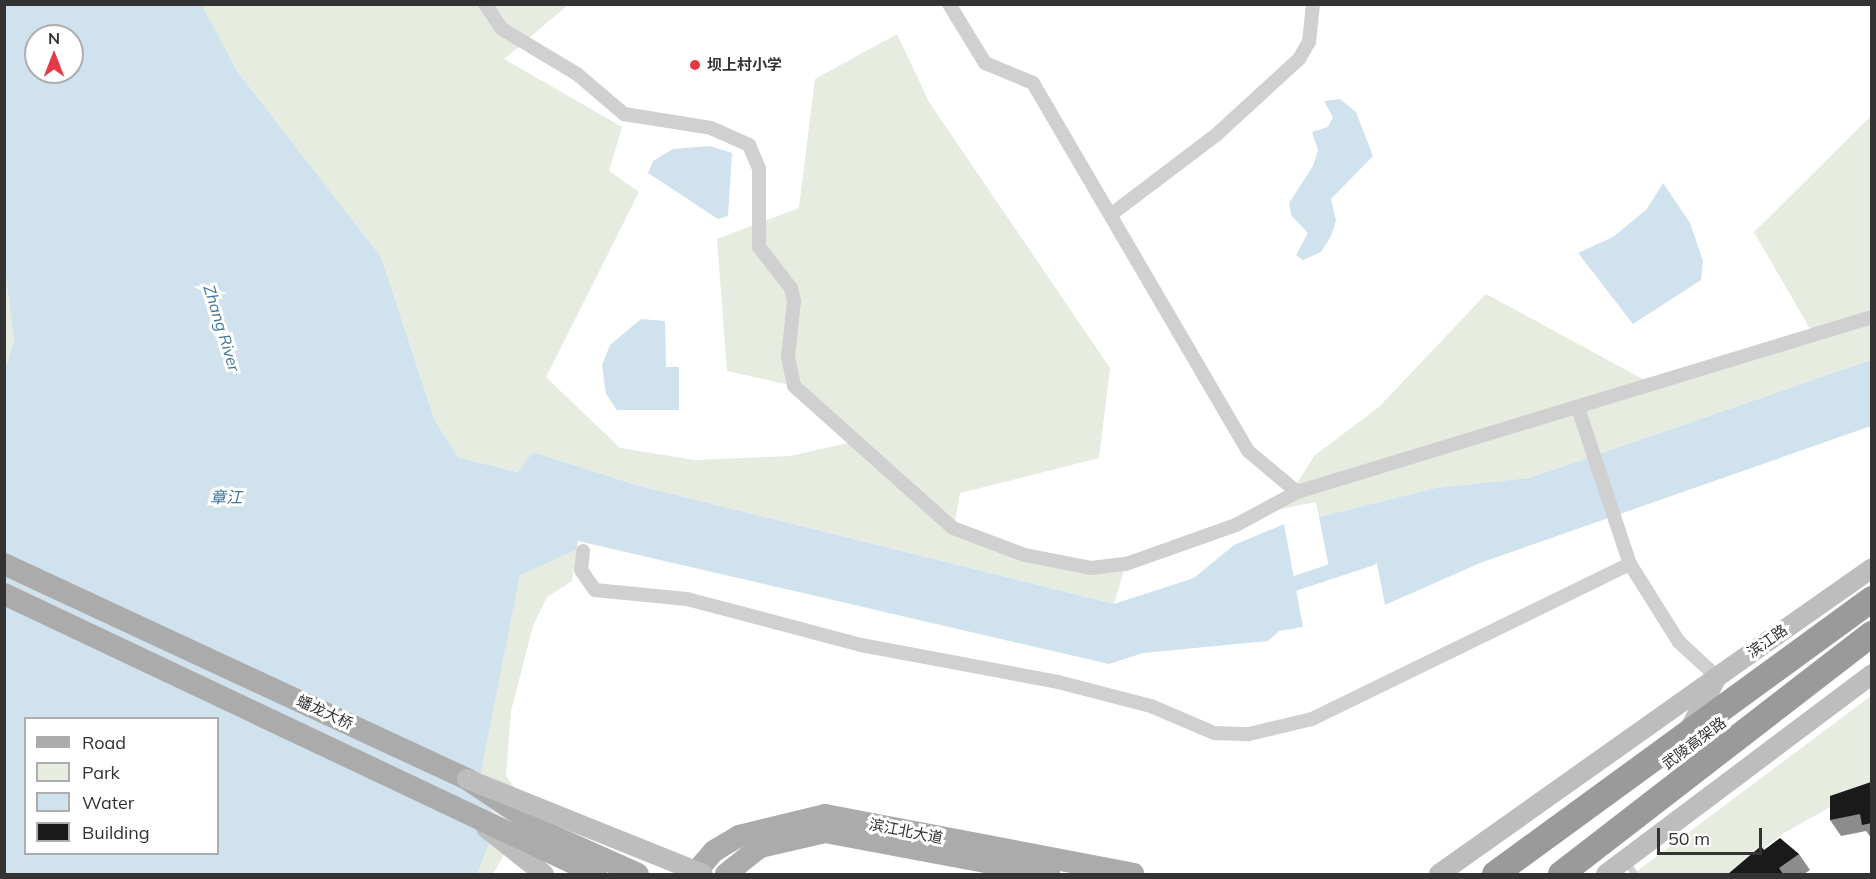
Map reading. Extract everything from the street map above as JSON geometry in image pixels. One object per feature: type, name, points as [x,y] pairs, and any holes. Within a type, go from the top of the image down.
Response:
[{"type":"highway","points":[[1495,874],[1868,601]]},
{"type":"highway","name":"武陵高架路","points":[[1517,874],[1722,723],[1868,601]]},
{"type":"highway","points":[[1561,874],[1872,633]]},
{"type":"highway","name":"武陵高架路","points":[[1550,874],[1850,650]]},
{"type":"main road","name":"蟠龙大桥","points":[[4,564],[467,778],[550,835],[638,874]]},
{"type":"main road","name":"蟠龙大桥","points":[[4,594],[461,807],[596,874]]},
{"type":"main road","name":"滨江北大道","points":[[694,874],[714,851],[739,836],[777,823],[825,815],[1133,874]]},
{"type":"main road","name":"滨江北大道","points":[[726,874],[760,847],[825,832],[1049,874]]},
{"type":"street","points":[[485,4],[502,29],[577,74],[624,114],[711,128],[749,145],[759,168],[759,247],[791,288],[794,301],[788,357],[794,386],[954,528],[1025,555],[1091,568],[1126,564],[1226,529],[1297,492],[1872,318]]},
{"type":"street","points":[[949,4],[985,63],[1033,83],[1113,213],[1248,451],[1297,492]]},
{"type":"street","points":[[1113,213],[1216,135],[1299,59],[1309,42],[1313,4]]},
{"type":"street","points":[[1439,874],[1717,677],[1679,642],[1630,564],[1578,408]]},
{"type":"street","points":[[583,551],[581,570],[595,590],[687,599],[861,645],[1058,682],[1151,706],[1214,733],[1249,734],[1312,719],[1630,564]]},
{"type":"street","name":"滨江路","points":[[1686,735],[1717,677],[1872,568]]},
{"type":"street","points":[[1606,874],[1629,867],[1872,674]]},
{"type":"street","points":[[467,778],[703,874]]},
{"type":"street","points":[[461,807],[544,874]]},
{"type":"green space","points":[[202,5],[568,5],[504,59],[622,127],[609,171],[639,192],[546,377],[620,448],[695,460],[790,456],[852,442],[794,386],[727,371],[717,239],[799,208],[815,79],[897,34],[929,102],[1110,368],[1099,458],[960,493],[954,528],[1091,568],[1126,564],[1114,604],[636,485],[533,452],[519,472],[459,458],[435,421],[381,257],[237,71]]},
{"type":"green space","points":[[1871,116],[1871,360],[1529,478],[1436,488],[1319,517],[1316,502],[1281,509],[1314,456],[1379,407],[1486,294],[1650,383],[1813,334],[1754,232]]},
{"type":"green space","points":[[4,259],[14,342],[5,373],[4,373]]},
{"type":"green space","points":[[576,550],[572,581],[547,597],[533,626],[511,711],[506,776],[517,791],[518,831],[493,874],[477,874],[497,825],[480,777],[520,574]]},
{"type":"green space","points":[[1871,696],[1871,784],[1784,833],[1729,874],[1633,874]]},
{"type":"water","name":"章江","points":[[5,5],[202,5],[237,71],[381,257],[435,421],[459,458],[518,472],[533,452],[636,485],[1114,604],[1194,578],[1234,545],[1284,524],[1303,627],[1279,631],[1268,641],[1143,653],[1109,664],[578,541],[576,550],[520,575],[480,777],[497,825],[477,874],[5,874],[4,373],[14,342],[4,259]]},
{"type":"water","points":[[1340,99],[1356,112],[1373,156],[1331,199],[1336,221],[1331,236],[1321,252],[1303,260],[1296,255],[1308,233],[1291,215],[1289,203],[1313,166],[1318,150],[1312,132],[1328,127],[1333,117],[1324,101]]},
{"type":"water","points":[[710,146],[732,153],[728,216],[718,219],[648,173],[653,161],[673,149]]},
{"type":"water","points":[[1663,183],[1690,223],[1703,261],[1701,280],[1633,324],[1578,253],[1613,237],[1647,209]]},
{"type":"water","points":[[641,319],[665,321],[666,367],[679,367],[679,410],[617,410],[606,394],[602,365],[610,345]]},
{"type":"water","points":[[1871,360],[1871,426],[1480,563],[1385,605],[1376,559],[1329,568],[1319,517],[1436,488],[1529,478]]},
{"type":"building","points":[[1871,782],[1872,823],[1862,825],[1860,814],[1830,820],[1830,796]]},
{"type":"building","points":[[1780,838],[1799,854],[1779,868],[1783,874],[1728,874],[1761,846],[1764,850]]},
{"type":"waterway","points":[[1276,589],[1370,558]]},
{"type":"place","name":"坝上村小学","points":[[695,65]]},
{"type":"water label","name":"Zhang River","points":[[222,328]]}]
